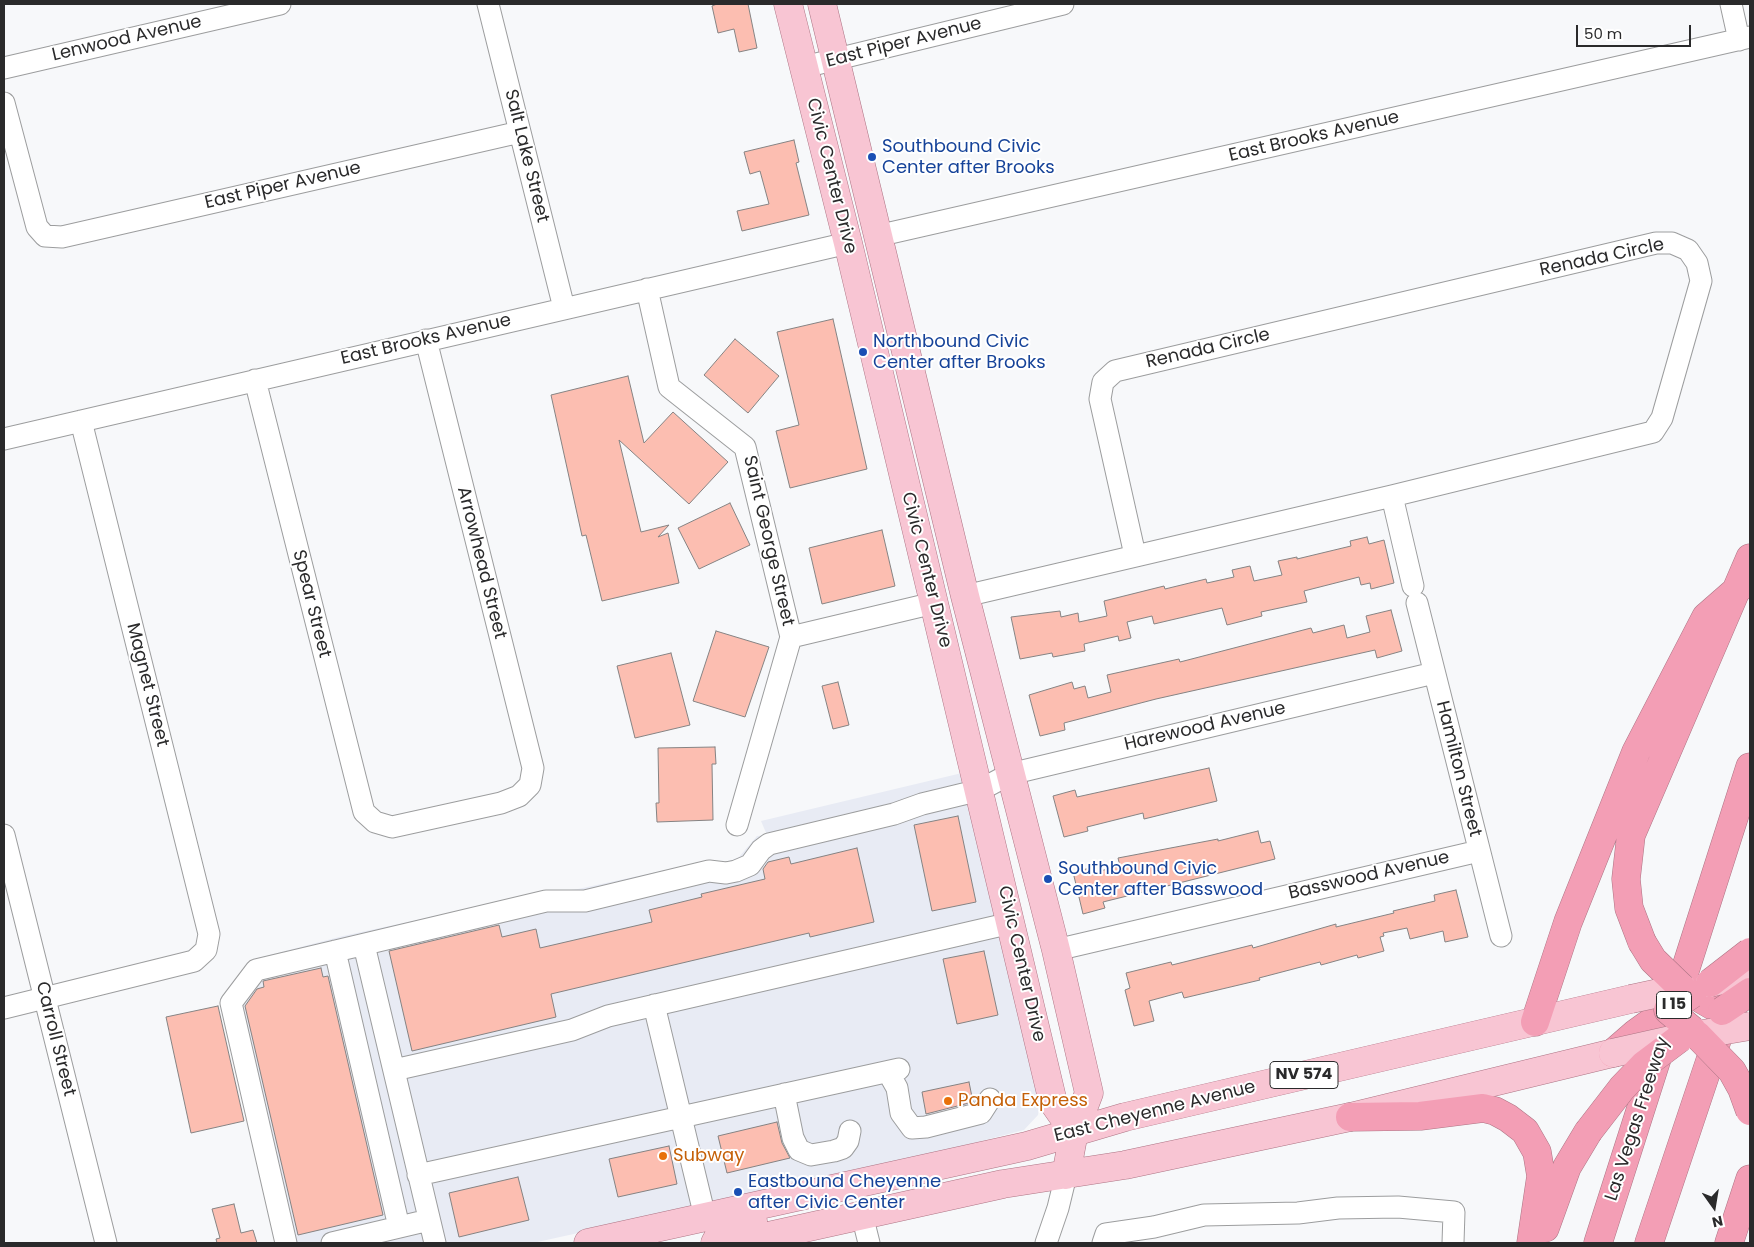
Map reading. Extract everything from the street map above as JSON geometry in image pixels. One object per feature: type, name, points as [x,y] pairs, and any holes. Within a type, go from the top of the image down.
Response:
[{"type":"highway","points":[[1750,558],[1738,590],[1631,835],[1627,889],[1629,908],[1642,942],[1653,960],[1695,988],[1722,1011],[1750,1018]]},
{"type":"highway","points":[[1535,1022],[1568,922],[1636,752],[1706,617],[1738,590]]},
{"type":"highway","name":"Las Vegas Freeway","points":[[1598,1243],[1750,767]]},
{"type":"highway","points":[[1649,1243],[1750,940]]},
{"type":"highway","points":[[1613,1053],[1695,988],[1750,952]]},
{"type":"highway","points":[[1540,1243],[1567,1167],[1588,1132],[1622,1088],[1644,1065],[1750,992]]},
{"type":"highway","points":[[1631,999],[1668,1010],[1690,1034],[1732,1071],[1742,1089],[1750,1111]]},
{"type":"highway","points":[[1350,1117],[1420,1116],[1483,1108],[1496,1111],[1508,1118],[1525,1131],[1537,1152],[1541,1176],[1531,1243]]},
{"type":"highway","points":[[1729,1243],[1750,1179]]},
{"type":"highway","points":[[1741,1243],[1750,1220]]},
{"type":"main road","name":"Civic Center Drive","points":[[788,4],[836,193],[1053,1102],[1074,1132]]},
{"type":"main road","name":"Civic Center Drive","points":[[822,4],[986,683],[1056,950],[1089,1093],[1074,1132],[1066,1175]]},
{"type":"main road","points":[[836,193],[844,192],[849,194],[861,231],[865,236],[877,236]]},
{"type":"main road","points":[[848,243],[860,252],[870,265],[884,318],[888,324],[900,330]]},
{"type":"main road","points":[[910,502],[948,588],[957,595],[965,596]]},
{"type":"main road","points":[[934,603],[946,608],[952,614],[986,683]]},
{"type":"main road","name":"East Cheyenne Avenue","points":[[588,1243],[1027,1146],[1125,1117],[1631,999],[1695,988],[1750,973]]},
{"type":"main road","points":[[737,1243],[796,1237],[862,1215],[1002,1184],[1125,1165],[1350,1117],[1690,1034],[1750,1026]]},
{"type":"main road","points":[[715,1243],[720,1234],[821,1191]]},
{"type":"main road","points":[[676,1243],[686,1239],[705,1217]]},
{"type":"street","name":"Lenwood Avenue","points":[[4,68],[280,4]]},
{"type":"street","name":"Salt Lake Street","points":[[488,4],[564,308]]},
{"type":"street","name":"East Piper Avenue","points":[[804,67],[1063,4]]},
{"type":"street","points":[[1731,4],[1745,39]]},
{"type":"street","name":"East Brooks Avenue","points":[[877,236],[1745,39]]},
{"type":"street","name":"East Piper Avenue","points":[[4,103],[37,227],[45,236],[62,237],[520,132]]},
{"type":"street","name":"East Brooks Avenue","points":[[4,438],[848,243]]},
{"type":"street","name":"Renada Circle","points":[[965,596],[1392,496],[1653,432],[1662,418],[1701,281],[1697,263],[1688,250],[1672,243],[1656,243],[1114,371],[1103,382],[1100,399],[1135,555]]},
{"type":"street","name":"Saint George Street","points":[[647,289],[669,387],[745,448],[791,637],[737,825]]},
{"type":"street","name":"Arrowhead Street","points":[[375,822],[392,827],[501,803],[519,796],[530,785],[533,768],[426,340]]},
{"type":"street","name":"Spear Street","points":[[254,380],[364,812],[375,822]]},
{"type":"street","name":"Magnet Street","points":[[45,998],[194,961],[206,950],[209,934],[80,421]]},
{"type":"street","name":"Hamilton Street","points":[[1392,496],[1434,672],[1501,936]]},
{"type":"street","points":[[791,637],[934,603]]},
{"type":"street","name":"Harewood Avenue","points":[[286,1243],[230,1003],[256,970],[546,901],[585,900],[709,871],[726,873],[736,871],[750,865],[761,850],[769,844],[894,814],[922,804],[980,790],[1010,774],[1434,672]]},
{"type":"street","name":"Carroll Street","points":[[4,836],[106,1243]]},
{"type":"street","name":"Basswood Avenue","points":[[1056,950],[1479,851]]},
{"type":"street","points":[[394,1070],[572,1030],[608,1016],[654,1005],[1011,923]]},
{"type":"street","points":[[364,945],[434,1243]]},
{"type":"street","points":[[335,952],[399,1227]]},
{"type":"street","points":[[4,1008],[45,998]]},
{"type":"street","points":[[654,1005],[705,1217]]},
{"type":"street","points":[[418,1175],[893,1070],[900,1113],[912,1128],[926,1127],[981,1113],[990,1099]]},
{"type":"street","points":[[784,1094],[793,1138],[799,1150],[812,1155],[843,1148],[848,1141],[850,1131]]},
{"type":"street","name":"Civic Center Drive","points":[[1046,1243],[1058,1208],[1066,1175]]},
{"type":"street","points":[[1103,1243],[1106,1234],[1154,1227],[1204,1215],[1298,1214],[1338,1208],[1398,1208],[1454,1212],[1453,1243]]},
{"type":"street","points":[[862,1215],[868,1243]]},
{"type":"street","points":[[332,1243],[429,1220]]},
{"type":"shaded area","points":[[962,773],[1041,1098],[1038,1115],[1024,1130],[908,1160],[533,1243],[289,1243],[233,988],[258,958],[343,936],[528,896],[578,889],[694,864],[725,863],[739,857],[757,836],[767,835],[761,821]]},
{"type":"building","points":[[717,4],[748,4],[757,48],[739,52],[734,29],[718,33],[712,6]]},
{"type":"building","points":[[794,140],[799,162],[796,163],[809,215],[742,231],[737,211],[769,204],[760,171],[750,174],[744,152]]},
{"type":"building","points":[[833,319],[867,469],[790,488],[776,431],[799,425],[777,332]]},
{"type":"building","points":[[735,339],[779,376],[748,413],[704,375]]},
{"type":"building","points":[[628,376],[644,443],[673,412],[728,462],[689,504],[619,440],[641,532],[669,525],[658,537],[668,533],[679,583],[602,601],[586,535],[582,536],[551,395]]},
{"type":"building","points":[[730,503],[750,545],[699,569],[678,528]]},
{"type":"building","points":[[882,530],[895,586],[822,604],[809,548]]},
{"type":"building","points":[[1367,537],[1369,544],[1384,540],[1394,583],[1371,589],[1370,583],[1361,585],[1359,577],[1304,591],[1307,602],[1261,612],[1262,616],[1227,625],[1222,608],[1154,624],[1152,616],[1127,622],[1131,638],[1119,641],[1118,636],[1084,644],[1085,651],[1053,657],[1052,653],[1020,659],[1011,617],[1060,611],[1061,617],[1078,613],[1079,622],[1107,616],[1104,601],[1164,586],[1165,589],[1206,579],[1207,583],[1234,577],[1232,570],[1250,566],[1254,581],[1282,575],[1278,561],[1297,557],[1297,559],[1351,546],[1350,541]]},
{"type":"building","points":[[1391,610],[1402,651],[1377,658],[1375,650],[1156,699],[1064,723],[1065,730],[1040,736],[1029,695],[1072,682],[1074,689],[1085,686],[1088,698],[1111,692],[1107,675],[1179,659],[1180,662],[1311,628],[1313,633],[1344,625],[1347,638],[1370,632],[1366,616]]},
{"type":"building","points":[[716,631],[769,647],[745,717],[693,701]]},
{"type":"building","points":[[671,653],[690,725],[635,738],[617,666]]},
{"type":"building","points":[[838,682],[849,725],[833,729],[822,686]]},
{"type":"building","points":[[715,747],[716,764],[712,764],[713,820],[657,822],[656,803],[659,803],[658,748]]},
{"type":"building","points":[[1209,768],[1217,801],[1144,819],[1143,813],[1087,827],[1088,831],[1064,837],[1053,796],[1075,790],[1077,797]]},
{"type":"building","points":[[958,816],[976,902],[932,911],[914,825]]},
{"type":"building","points":[[1258,831],[1261,843],[1270,841],[1275,859],[1103,902],[1105,908],[1083,914],[1073,872],[1095,867],[1096,872],[1120,866],[1118,858],[1218,839],[1218,841]]},
{"type":"building","points":[[857,848],[874,922],[810,937],[809,933],[551,994],[556,1017],[412,1051],[389,951],[499,925],[502,937],[536,929],[540,948],[652,922],[649,910],[702,897],[701,894],[765,879],[763,869],[768,862],[789,857],[791,864]]},
{"type":"building","points":[[1456,890],[1468,937],[1445,942],[1443,931],[1410,939],[1407,928],[1383,933],[1384,936],[1380,937],[1384,951],[1358,958],[1357,955],[1321,965],[1320,962],[1259,978],[1260,980],[1184,998],[1182,992],[1149,1001],[1154,1021],[1134,1026],[1125,990],[1130,988],[1126,973],[1171,962],[1172,965],[1252,945],[1253,948],[1336,924],[1336,927],[1394,913],[1393,911],[1435,901],[1434,895]]},
{"type":"building","points":[[984,951],[998,1015],[957,1024],[943,959]]},
{"type":"building","points":[[321,968],[323,977],[328,976],[383,1215],[298,1235],[245,1006],[257,989],[264,987],[263,981]]},
{"type":"building","points":[[218,1006],[244,1121],[191,1133],[166,1017]]},
{"type":"building","name":"Panda Express","points":[[969,1082],[973,1102],[926,1114],[922,1092]]},
{"type":"building","points":[[777,1122],[782,1143],[790,1158],[727,1173],[718,1136]]},
{"type":"building","points":[[669,1146],[677,1184],[618,1197],[609,1159]]},
{"type":"building","points":[[518,1177],[529,1220],[459,1237],[449,1193]]},
{"type":"building","points":[[234,1204],[241,1233],[253,1230],[257,1243],[217,1243],[216,1239],[220,1238],[212,1209]]},
{"type":"place","name":"Southbound Civic Center after Brooks","points":[[872,157]]},
{"type":"place","name":"Northbound Civic Center after Brooks","points":[[863,352]]},
{"type":"place","name":"Southbound Civic Center after Basswood","points":[[1048,879]]},
{"type":"place","name":"Panda Express","points":[[948,1101]]},
{"type":"place","name":"Subway","points":[[663,1156]]},
{"type":"place","name":"Eastbound Cheyenne after Civic Center","points":[[738,1192]]}]
